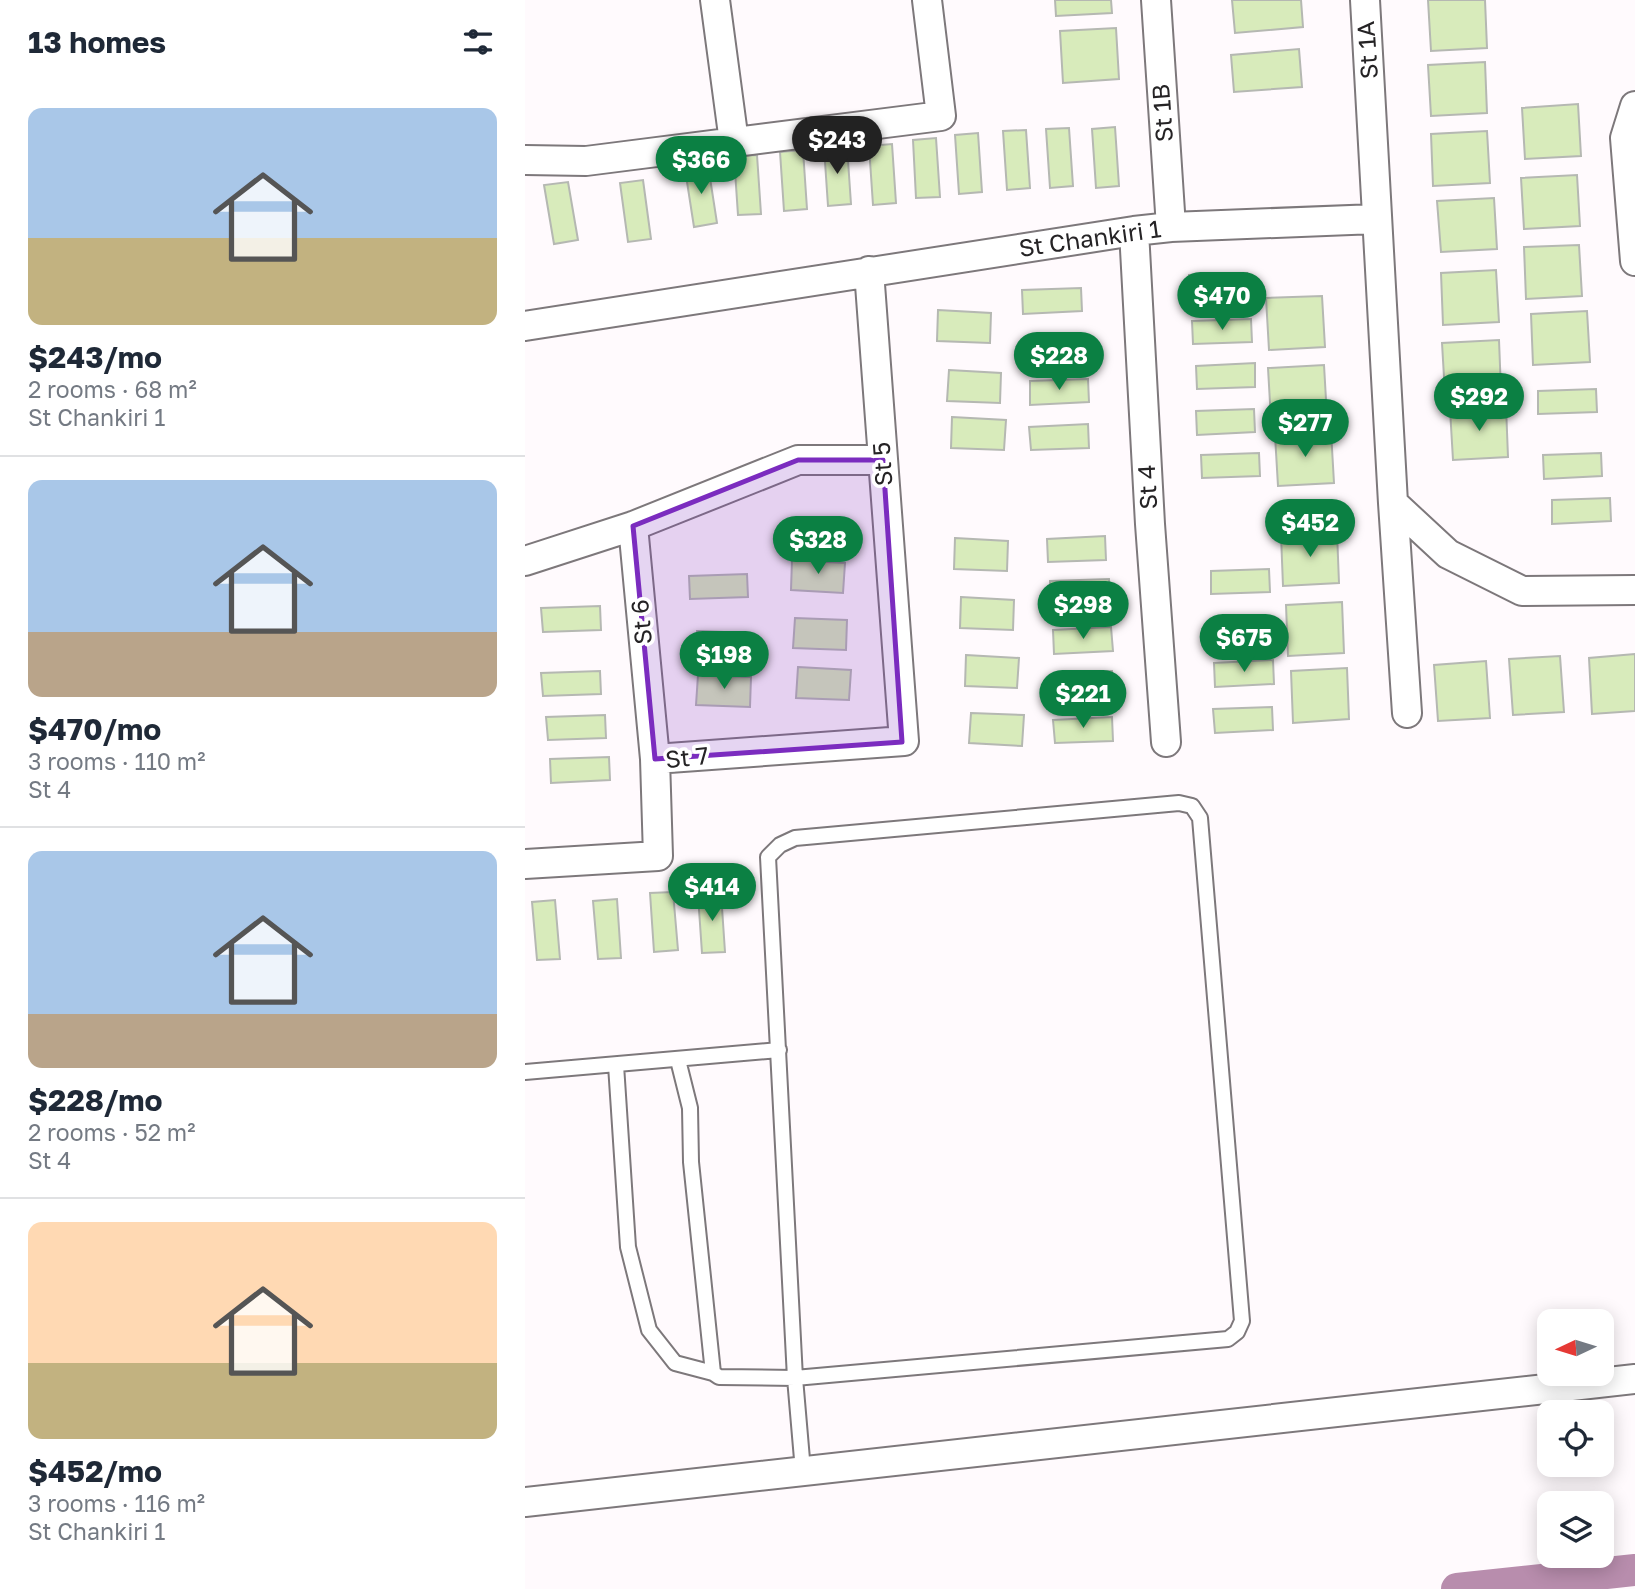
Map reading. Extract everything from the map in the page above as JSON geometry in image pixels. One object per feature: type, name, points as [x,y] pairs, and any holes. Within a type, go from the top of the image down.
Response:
[{"type":"street","points":[[715,0],[734,142]]},
{"type":"street","points":[[525,160],[586,161],[941,116],[927,0]]},
{"type":"street","name":"St 1B","points":[[1156,0],[1171,227]]},
{"type":"street","name":"St 1A","points":[[1365,0],[1376,219]]},
{"type":"street","points":[[1634,108],[1625,138],[1635,261]]},
{"type":"street","points":[[1376,219],[1407,713]]},
{"type":"street","name":"St Chankiri 1","points":[[525,326],[1134,231],[1171,227],[1376,219]]},
{"type":"street","name":"St 4","points":[[1134,231],[1150,524],[1166,742]]},
{"type":"street","name":"St 5","points":[[869,271],[904,741]]},
{"type":"street","points":[[525,561],[633,526],[798,460],[883,460]]},
{"type":"street","points":[[1393,503],[1448,554],[1522,591],[1635,590]]},
{"type":"street","name":"St 6","points":[[633,526],[655,759]]},
{"type":"street","name":"St 7","points":[[525,864],[657,856],[655,759],[904,741]]},
{"type":"street","points":[[525,1502],[1635,1379]]},
{"type":"lane","points":[[616,1065],[628,1247],[649,1330],[675,1363],[719,1377],[795,1378],[1228,1339],[1237,1332],[1242,1321],[1200,818],[1192,806],[1179,803],[795,838],[780,845],[768,857],[795,1378],[803,1471]]},
{"type":"lane","points":[[525,1072],[779,1050]]},
{"type":"lane","points":[[678,1060],[690,1108],[691,1162],[713,1373]]},
{"type":"highlighted area","points":[[798,460],[883,460],[902,742],[655,759],[633,526]]},
{"type":"building","points":[[1055,0],[1111,0],[1112,13],[1056,16]]},
{"type":"building","points":[[1232,0],[1301,0],[1303,27],[1235,33]]},
{"type":"building","points":[[1428,0],[1485,0],[1487,48],[1431,51]]},
{"type":"building","points":[[1116,28],[1119,79],[1063,83],[1060,31]]},
{"type":"building","points":[[1299,49],[1302,87],[1234,92],[1231,55]]},
{"type":"building","points":[[1485,62],[1487,113],[1431,116],[1428,65]]},
{"type":"building","points":[[1578,104],[1581,156],[1525,159],[1522,108]]},
{"type":"building","points":[[1115,127],[1119,186],[1096,188],[1092,129]]},
{"type":"building","points":[[1069,128],[1073,186],[1050,188],[1046,129]]},
{"type":"building","points":[[1026,130],[1030,188],[1007,190],[1003,131]]},
{"type":"building","points":[[1487,131],[1490,183],[1433,186],[1431,134]]},
{"type":"building","points":[[978,133],[982,192],[959,194],[955,135]]},
{"type":"building","points":[[936,138],[940,197],[916,198],[913,140]]},
{"type":"building","points":[[892,144],[896,203],[873,205],[869,146]]},
{"type":"building","points":[[847,146],[851,204],[828,206],[824,147]]},
{"type":"building","points":[[803,150],[807,209],[784,211],[780,152]]},
{"type":"building","points":[[757,155],[761,214],[738,215],[734,156]]},
{"type":"building","points":[[708,165],[717,223],[694,227],[685,169]]},
{"type":"building","points":[[1577,175],[1580,226],[1524,229],[1521,178]]},
{"type":"building","points":[[643,180],[651,239],[628,242],[620,183]]},
{"type":"building","points":[[568,182],[578,240],[554,244],[544,185]]},
{"type":"building","points":[[1494,198],[1497,249],[1441,252],[1437,201]]},
{"type":"building","points":[[1579,245],[1582,296],[1526,299],[1524,247]]},
{"type":"building","points":[[1496,270],[1499,322],[1443,325],[1441,273]]},
{"type":"building","points":[[1247,273],[1248,296],[1190,298],[1189,275]]},
{"type":"building","points":[[1081,288],[1082,311],[1023,314],[1022,290]]},
{"type":"building","points":[[1322,296],[1325,347],[1269,350],[1266,298]]},
{"type":"building","points":[[938,310],[991,313],[990,343],[937,341]]},
{"type":"building","points":[[1587,311],[1590,362],[1533,365],[1531,314]]},
{"type":"building","points":[[1251,319],[1252,342],[1193,344],[1192,321]]},
{"type":"building","points":[[1084,334],[1085,358],[1027,360],[1026,336]]},
{"type":"building","points":[[1499,340],[1501,391],[1445,394],[1442,343]]},
{"type":"building","points":[[1255,363],[1255,387],[1197,389],[1196,366]]},
{"type":"building","points":[[1324,365],[1327,417],[1271,420],[1268,368]]},
{"type":"building","points":[[949,370],[1001,373],[1000,403],[947,401]]},
{"type":"building","points":[[1088,379],[1089,402],[1030,405],[1030,381]]},
{"type":"building","points":[[1596,389],[1597,412],[1538,414],[1538,391]]},
{"type":"building","points":[[1506,406],[1508,457],[1453,460],[1450,409]]},
{"type":"building","points":[[1254,409],[1255,432],[1197,435],[1196,411]]},
{"type":"building","points":[[952,417],[1006,420],[1004,450],[951,448]]},
{"type":"building","points":[[1088,424],[1089,448],[1031,450],[1029,427]]},
{"type":"building","points":[[1331,431],[1334,483],[1278,486],[1275,435]]},
{"type":"building","points":[[1259,453],[1260,476],[1202,478],[1201,455]]},
{"type":"building","points":[[1601,453],[1602,476],[1544,479],[1543,455]]},
{"type":"building","points":[[1610,498],[1611,521],[1552,524],[1552,500]]},
{"type":"building","points":[[1337,532],[1339,583],[1283,586],[1281,535]]},
{"type":"building","points":[[1105,536],[1106,560],[1048,562],[1047,539]]},
{"type":"building","points":[[955,538],[1008,541],[1007,571],[954,569]]},
{"type":"building","points":[[792,560],[845,563],[843,593],[791,590]]},
{"type":"building","points":[[1269,569],[1270,592],[1211,594],[1211,571]]},
{"type":"building","points":[[747,574],[748,597],[690,599],[689,576]]},
{"type":"building","points":[[1109,579],[1110,602],[1051,605],[1050,581]]},
{"type":"building","points":[[961,597],[1014,600],[1013,630],[960,628]]},
{"type":"building","points":[[1342,602],[1344,653],[1288,656],[1286,605]]},
{"type":"building","points":[[600,606],[601,630],[543,632],[541,608]]},
{"type":"building","points":[[1272,617],[1273,641],[1214,643],[1213,620]]},
{"type":"building","points":[[795,618],[847,620],[846,650],[793,648]]},
{"type":"building","points":[[1111,627],[1113,651],[1054,654],[1053,630]]},
{"type":"building","points":[[697,631],[750,633],[749,664],[696,661]]},
{"type":"building","points":[[1635,654],[1635,711],[1592,714],[1589,658]]},
{"type":"building","points":[[966,655],[1019,658],[1017,688],[965,686]]},
{"type":"building","points":[[1560,656],[1564,712],[1513,715],[1509,659]]},
{"type":"building","points":[[1273,660],[1274,684],[1215,687],[1214,663]]},
{"type":"building","points":[[1486,661],[1490,718],[1438,721],[1434,665]]},
{"type":"building","points":[[798,667],[851,670],[849,700],[796,698]]},
{"type":"building","points":[[1347,668],[1349,719],[1293,723],[1291,671]]},
{"type":"building","points":[[600,671],[601,694],[543,696],[541,673]]},
{"type":"building","points":[[1112,671],[1114,694],[1055,697],[1054,673]]},
{"type":"building","points":[[698,675],[751,677],[750,707],[696,705]]},
{"type":"building","points":[[1272,707],[1273,730],[1215,733],[1213,709]]},
{"type":"building","points":[[971,713],[1024,715],[1022,746],[969,743]]},
{"type":"building","points":[[605,715],[606,738],[548,740],[546,717]]},
{"type":"building","points":[[1112,717],[1113,741],[1055,743],[1053,720]]},
{"type":"building","points":[[609,757],[610,780],[551,783],[550,759]]},
{"type":"building","points":[[673,892],[678,950],[654,952],[650,893]]},
{"type":"building","points":[[721,893],[725,952],[702,953],[698,895]]},
{"type":"building","points":[[617,899],[621,958],[598,959],[593,901]]},
{"type":"building","points":[[555,900],[560,959],[537,960],[532,902]]},
{"type":"waterway","points":[[1457,1589],[1635,1570]]}]
